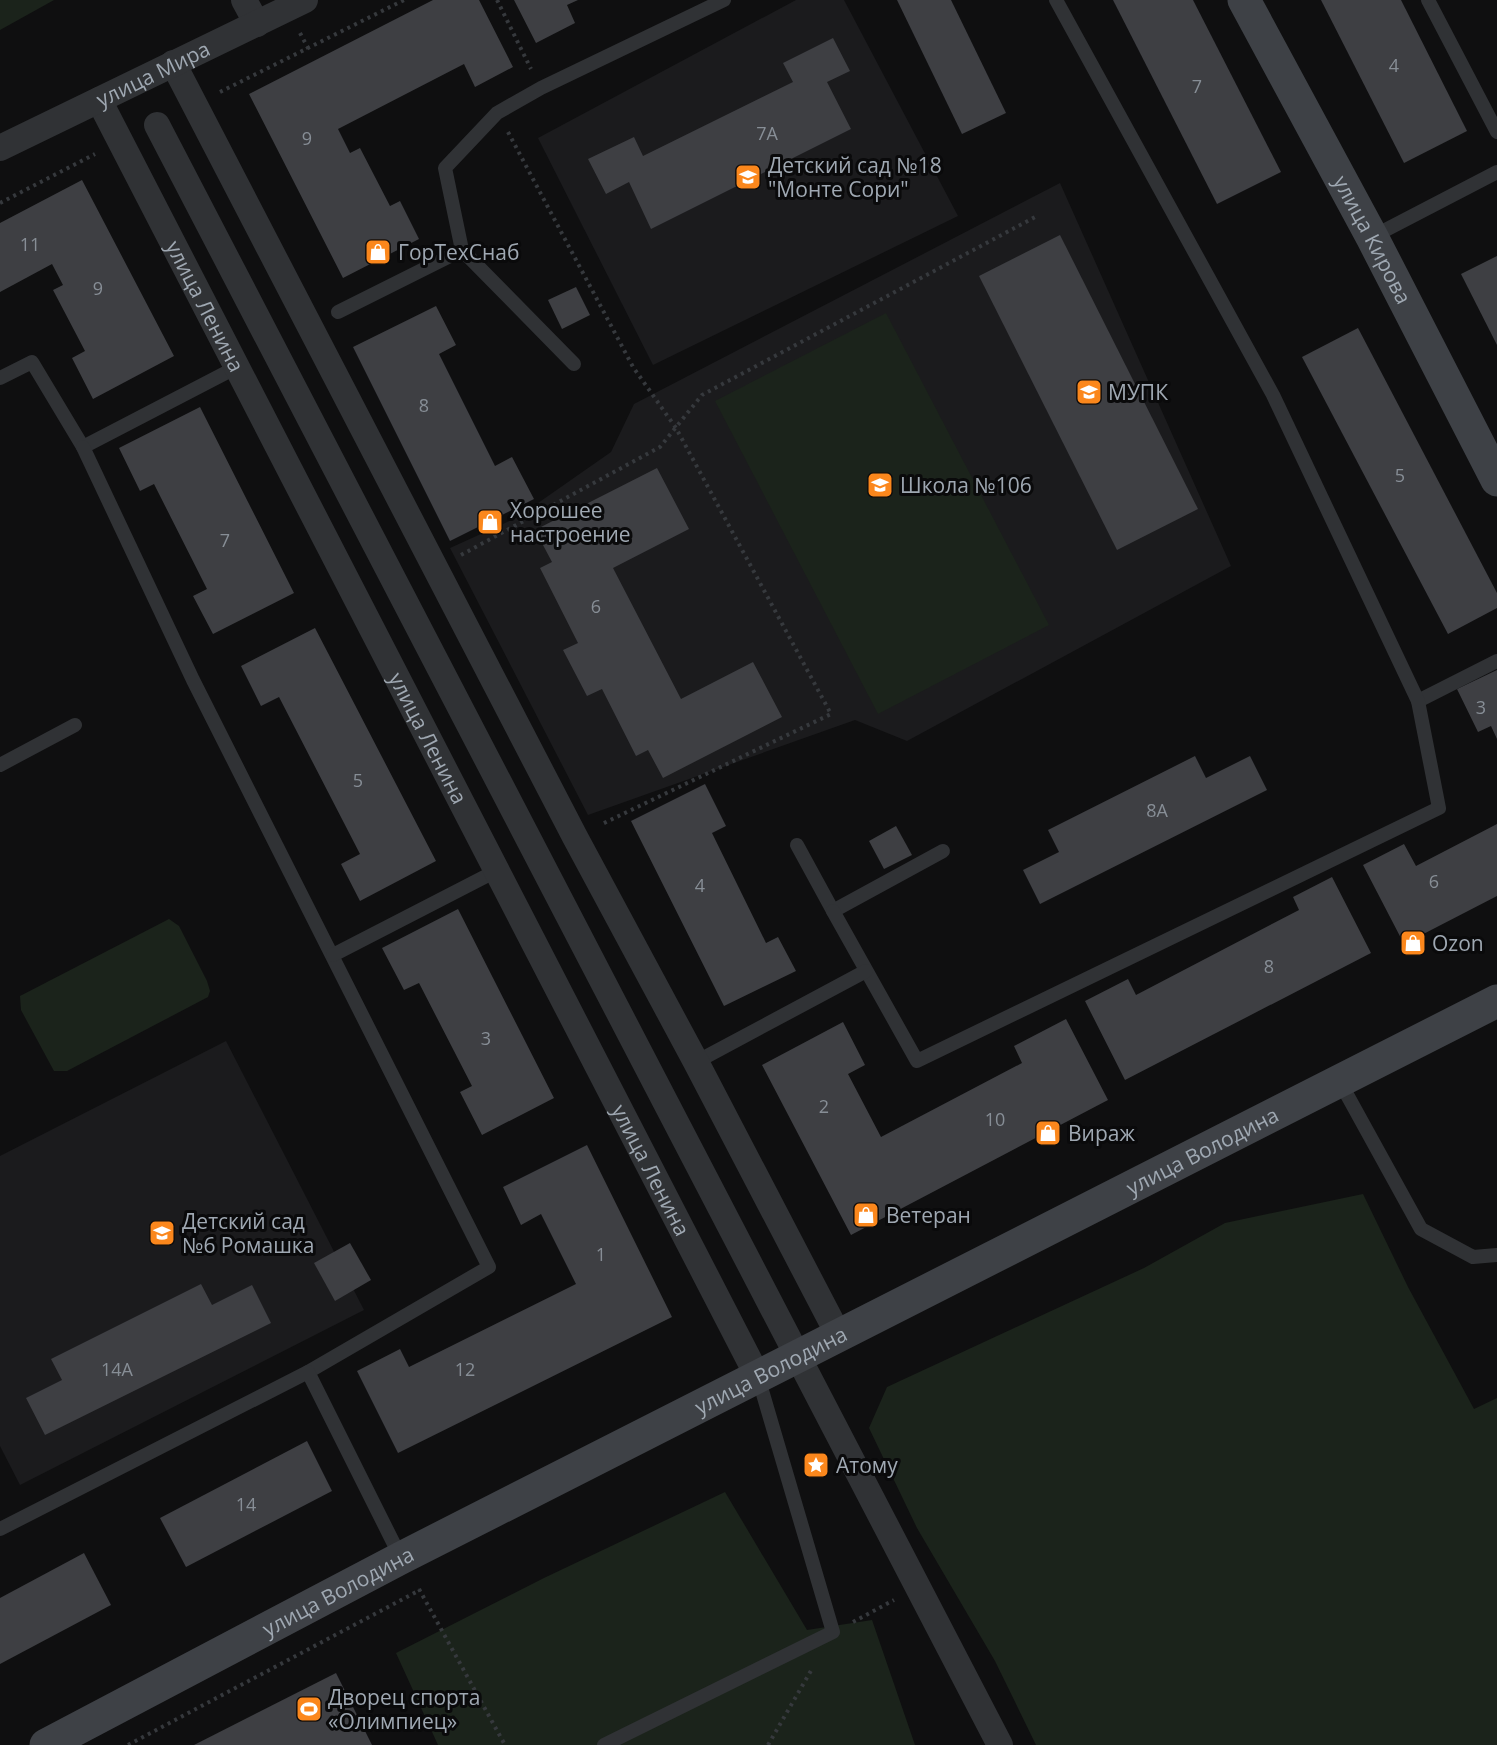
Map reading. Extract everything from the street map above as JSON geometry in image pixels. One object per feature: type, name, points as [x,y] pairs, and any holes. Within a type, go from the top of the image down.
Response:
[{"type":"street","points":[[244,0],[257,24]]},
{"type":"street","name":"улица Мира","points":[[0,148],[304,0]]},
{"type":"street","name":"улица Кирова","points":[[1244,0],[1372,237],[1497,480]]},
{"type":"street","points":[[173,63],[574,837],[696,1062],[839,1336]]},
{"type":"street","name":"улица Ленина","points":[[99,100],[758,1377]]},
{"type":"street","points":[[157,125],[1000,1745]]},
{"type":"street","name":"улица Володина","points":[[46,1745],[401,1558],[1497,1001]]},
{"type":"lane","points":[[574,364],[462,250],[445,168],[497,113],[541,88],[724,0]]},
{"type":"lane","points":[[797,845],[917,1061],[1439,808],[1418,701],[1273,395],[1056,0]]},
{"type":"lane","points":[[1428,0],[1497,132]]},
{"type":"lane","points":[[1372,237],[1497,172]]},
{"type":"lane","points":[[338,312],[462,250]]},
{"type":"lane","points":[[0,378],[32,362],[83,447],[193,680],[489,1267],[308,1372],[0,1529]]},
{"type":"lane","points":[[83,447],[237,367]]},
{"type":"lane","points":[[1418,701],[1497,661]]},
{"type":"lane","points":[[0,765],[75,725]]},
{"type":"lane","points":[[833,911],[944,851]]},
{"type":"lane","points":[[333,955],[496,871]]},
{"type":"lane","points":[[696,1062],[866,971]]},
{"type":"lane","points":[[1340,1082],[1421,1229],[1473,1257],[1497,1255]]},
{"type":"lane","points":[[308,1372],[401,1558]]},
{"type":"lane","points":[[604,1745],[833,1632],[758,1377]]},
{"type":"path","points":[[497,0],[541,88]]},
{"type":"path","points":[[497,113],[633,367],[676,428],[831,714],[574,837]]},
{"type":"path","points":[[436,567],[553,507],[660,447],[702,395],[1037,216]]},
{"type":"path","points":[[401,1558],[505,1745]]},
{"type":"path","points":[[128,1745],[420,1590]]},
{"type":"shaded area","points":[[0,0],[54,0],[0,30]]},
{"type":"shaded area","name":"Детский сад №18 \"Монте Сори\"","points":[[796,0],[844,0],[958,216],[653,365],[538,138]]},
{"type":"shaded area","name":"Школа №106","points":[[1060,183],[1231,566],[907,741],[855,720],[588,815],[450,548],[518,517],[611,452],[634,404]]},
{"type":"shaded area","points":[[886,313],[1049,625],[878,714],[715,401]]},
{"type":"shaded area","points":[[169,919],[179,926],[207,981],[210,991],[208,997],[67,1071],[54,1071],[21,1010],[20,996]]},
{"type":"shaded area","name":"Детский сад №6 Ромашка","points":[[226,1041],[364,1310],[20,1485],[0,1446],[0,1156]]},
{"type":"shaded area","points":[[1363,1194],[1408,1287],[1474,1409],[1497,1398],[1497,1745],[1036,1745],[995,1661],[917,1528],[869,1428],[887,1387],[1144,1268],[1225,1223]]},
{"type":"shaded area","points":[[725,1492],[807,1630],[872,1620],[915,1745],[438,1745],[396,1653],[544,1578]]},
{"type":"building","points":[[433,0],[479,0],[513,67],[475,87],[464,64],[338,129],[350,153],[360,148],[390,206],[400,201],[419,239],[343,278],[249,94]]},
{"type":"building","points":[[514,0],[578,0],[567,5],[575,23],[536,43]]},
{"type":"building","points":[[897,0],[951,0],[1006,113],[962,134]]},
{"type":"building","points":[[1113,0],[1193,0],[1281,172],[1217,204]]},
{"type":"building","points":[[1321,0],[1401,0],[1467,131],[1404,163]]},
{"type":"building","points":[[833,38],[850,71],[827,82],[851,129],[651,229],[629,182],[606,194],[588,159],[634,137],[643,156],[793,82],[783,63]]},
{"type":"building","points":[[82,180],[174,356],[93,399],[72,358],[85,351],[53,290],[63,285],[52,264],[0,292],[0,223]]},
{"type":"building","name":"МУПК","points":[[1060,235],[1198,509],[1117,550],[979,276]]},
{"type":"building","points":[[1497,256],[1497,345],[1461,274]]},
{"type":"building","points":[[576,287],[590,315],[562,329],[548,300]]},
{"type":"building","points":[[436,306],[456,345],[439,354],[495,466],[512,457],[534,499],[450,541],[353,347]]},
{"type":"building","points":[[1358,328],[1497,593],[1497,608],[1448,634],[1302,357]]},
{"type":"building","points":[[200,407],[294,593],[213,634],[193,596],[207,589],[154,484],[140,491],[119,448]]},
{"type":"building","points":[[657,468],[689,529],[613,568],[681,699],[753,662],[782,717],[663,778],[648,750],[636,756],[602,689],[587,696],[563,650],[578,643],[540,568],[552,562],[535,530]]},
{"type":"building","points":[[315,628],[436,861],[360,901],[341,864],[360,854],[279,697],[261,706],[241,666]]},
{"type":"building","points":[[1497,670],[1497,739],[1491,726],[1478,732],[1457,689]]},
{"type":"building","points":[[1195,756],[1206,778],[1250,756],[1267,790],[1040,904],[1023,870],[1059,852],[1048,830]]},
{"type":"building","points":[[705,784],[726,826],[712,833],[766,943],[778,937],[796,971],[724,1006],[631,821]]},
{"type":"building","points":[[1497,824],[1497,896],[1404,944],[1363,865],[1404,844],[1416,866]]},
{"type":"building","points":[[896,826],[912,855],[884,869],[869,841]]},
{"type":"building","points":[[1332,877],[1371,953],[1125,1080],[1085,1001],[1128,979],[1136,995],[1299,910],[1293,897]]},
{"type":"building","points":[[458,909],[554,1098],[482,1135],[460,1092],[472,1086],[419,983],[404,990],[382,948]]},
{"type":"building","points":[[1066,1019],[1108,1100],[851,1235],[762,1065],[843,1022],[865,1065],[848,1074],[881,1137],[1022,1063],[1014,1046]]},
{"type":"building","points":[[587,1145],[672,1317],[398,1453],[357,1371],[400,1349],[409,1367],[576,1284],[541,1214],[521,1225],[503,1187]]},
{"type":"building","points":[[350,1243],[371,1280],[335,1301],[314,1263]]},
{"type":"building","points":[[201,1284],[212,1305],[252,1285],[271,1323],[45,1435],[26,1398],[62,1380],[51,1359]]},
{"type":"building","points":[[307,1441],[332,1491],[186,1567],[160,1518]]},
{"type":"building","points":[[84,1553],[111,1605],[0,1664],[0,1598]]},
{"type":"building","name":"Дворец спорта «Олимпиец»","points":[[336,1673],[372,1745],[194,1745]]},
{"type":"place","name":"Детский сад №18 \"Монте Сори\"","points":[[748,177]]},
{"type":"place","name":"ГорТехСнаб","points":[[378,252]]},
{"type":"place","name":"МУПК","points":[[1089,392]]},
{"type":"place","name":"Школа №106","points":[[880,485]]},
{"type":"place","name":"Хорошее настроение","points":[[490,522]]},
{"type":"place","name":"Ozon","points":[[1413,943]]},
{"type":"place","name":"Вираж","points":[[1048,1133]]},
{"type":"place","name":"Ветеран","points":[[866,1215]]},
{"type":"place","name":"Детский сад №6 Ромашка","points":[[162,1233]]},
{"type":"place","name":"Атому","points":[[816,1465]]},
{"type":"place","name":"Дворец спорта «Олимпиец»","points":[[309,1709]]}]
